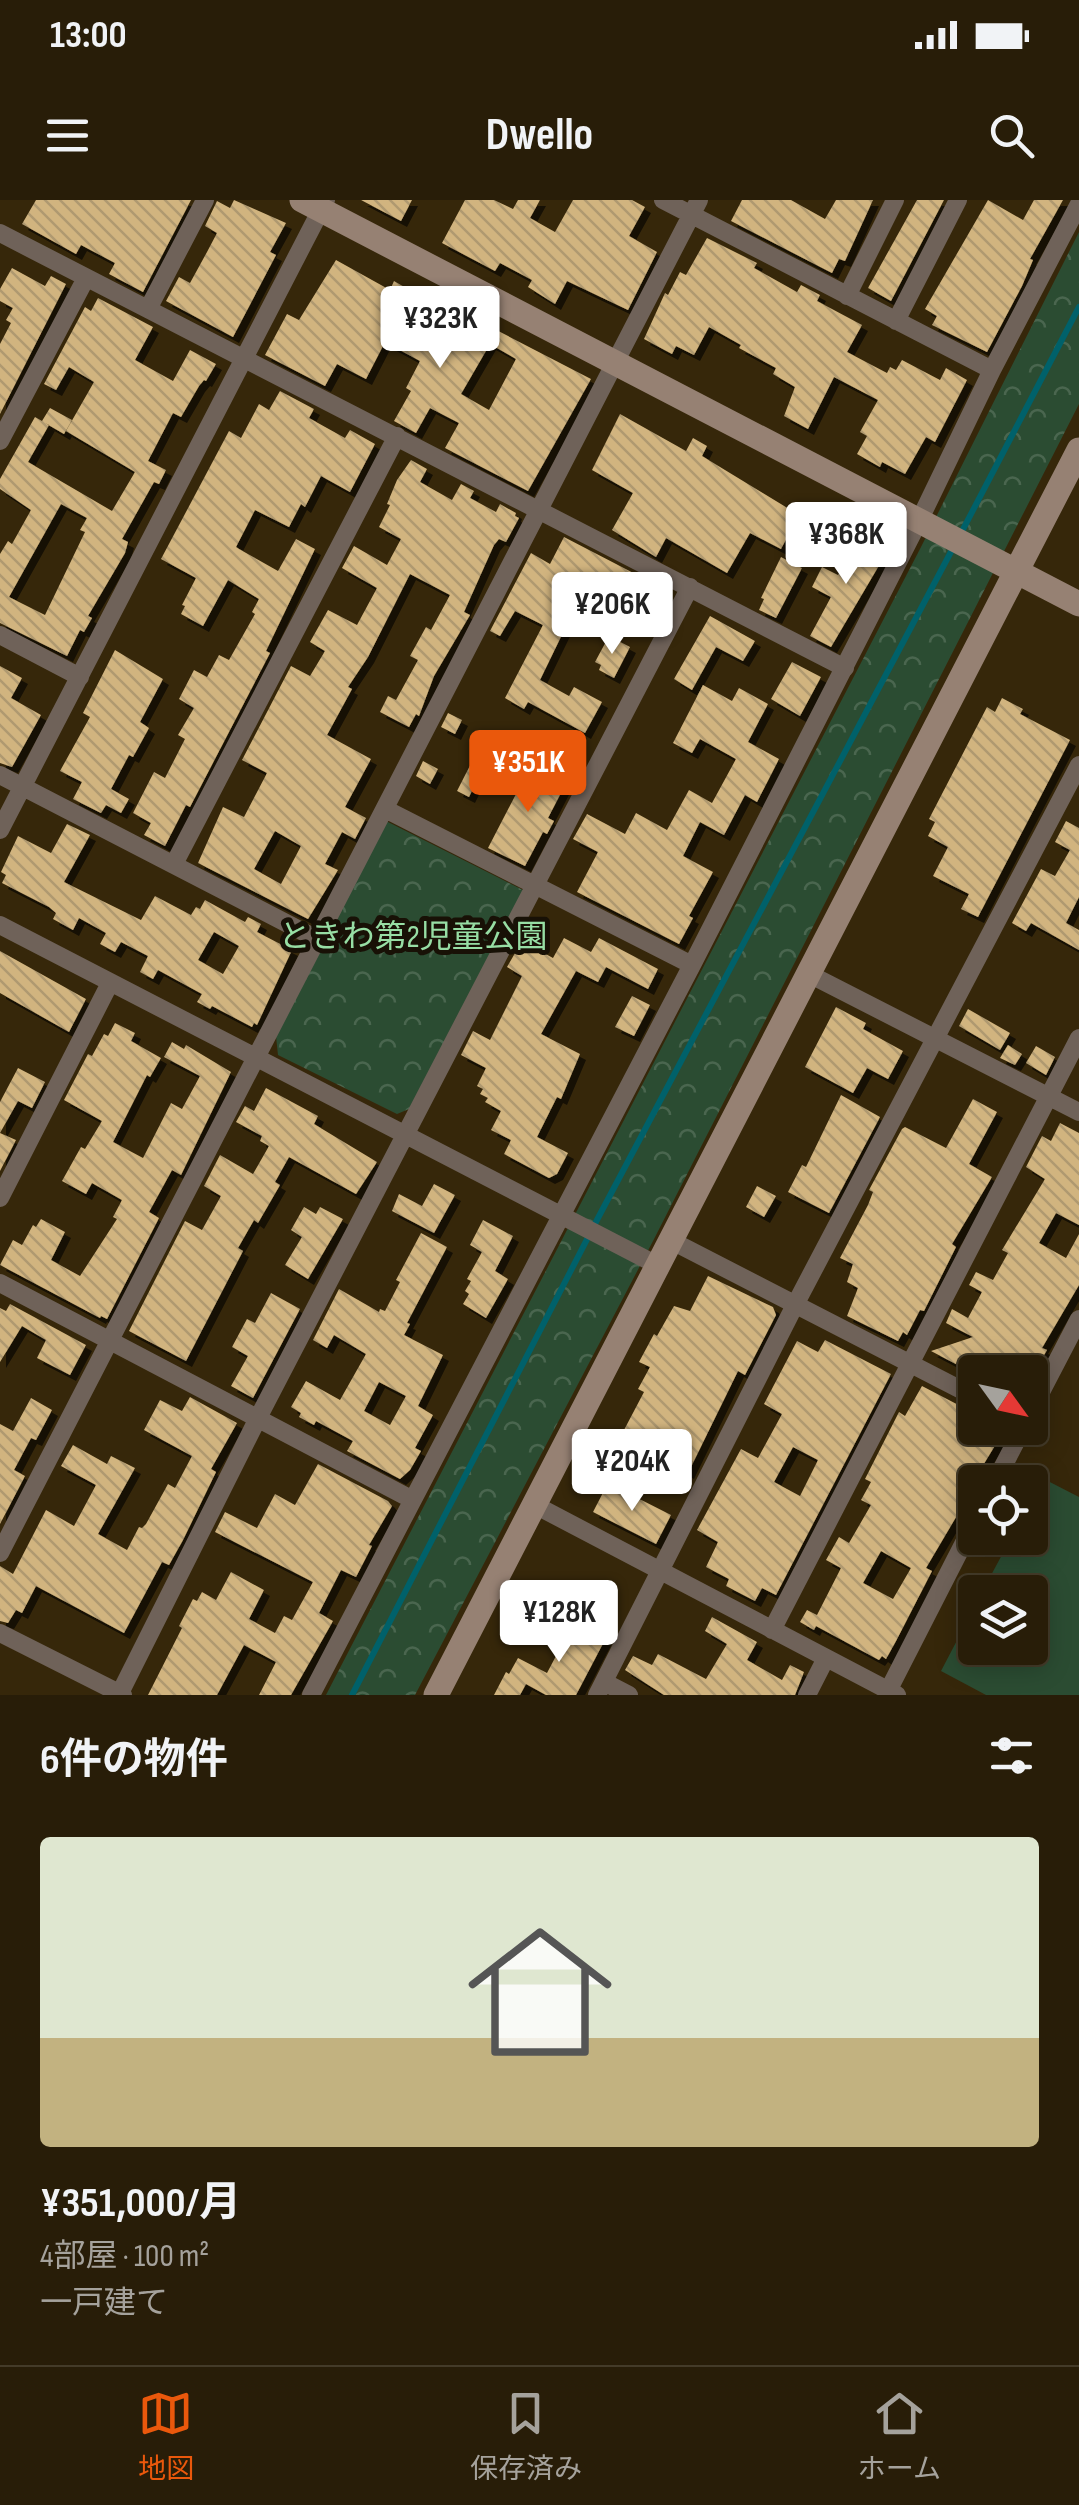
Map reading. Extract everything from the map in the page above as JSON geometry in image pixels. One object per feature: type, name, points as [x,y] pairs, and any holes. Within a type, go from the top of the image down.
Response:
[{"type":"street","points":[[148,309],[205,200]]},
{"type":"street","points":[[663,200],[695,207],[846,296],[992,370]]},
{"type":"street","points":[[846,296],[895,200]]},
{"type":"street","points":[[896,321],[958,200]]},
{"type":"street","points":[[0,830],[245,358],[316,203],[1079,604]]},
{"type":"street","points":[[312,1695],[845,668],[1079,204]]},
{"type":"street","points":[[0,1553],[695,207]]},
{"type":"street","points":[[0,233],[845,668]]},
{"type":"street","points":[[0,441],[86,278]]},
{"type":"street","points":[[174,864],[397,436]]},
{"type":"street","points":[[436,1695],[1079,450]]},
{"type":"street","points":[[0,1633],[122,1694],[258,1418],[690,587]]},
{"type":"street","points":[[0,635],[80,677]]},
{"type":"street","points":[[629,1695],[600,1688],[1079,765]]},
{"type":"street","points":[[0,775],[317,939]]},
{"type":"street","points":[[385,810],[692,964]]},
{"type":"street","points":[[0,925],[656,1264]]},
{"type":"street","points":[[808,974],[1079,1112]]},
{"type":"street","points":[[0,1198],[110,982]]},
{"type":"street","points":[[772,1630],[1079,1038]]},
{"type":"street","points":[[670,1240],[958,1388]]},
{"type":"street","points":[[0,1283],[411,1499]]},
{"type":"street","points":[[1048,1379],[1079,1319]]},
{"type":"street","points":[[535,1505],[893,1693],[959,1555]]},
{"type":"street","points":[[807,1695],[826,1658]]},
{"type":"green space","points":[[1079,232],[1079,404],[653,1241],[415,1695],[326,1695],[920,549]]},
{"type":"green space","name":"ときわ第2児童公園","points":[[386,821],[525,891],[409,1109],[397,1114],[278,1055],[276,1036]]},
{"type":"green space","points":[[1048,1481],[1079,1497],[1079,1695],[986,1695],[941,1671],[958,1638],[958,1665],[1048,1665],[1048,1575],[991,1575],[1002,1555],[1048,1555]]},
{"type":"building","points":[[36,200],[191,200],[143,292],[109,274],[115,263],[81,245],[76,254],[22,224]]},
{"type":"building","points":[[234,200],[286,223],[270,252],[276,255],[233,337],[166,301],[179,277],[190,283],[217,233],[205,226],[217,201],[230,208]]},
{"type":"building","points":[[361,200],[412,200],[401,221]]},
{"type":"building","points":[[465,200],[494,200],[513,209],[518,200],[540,200],[530,218],[555,232],[573,200],[632,200],[645,207],[629,236],[657,252],[628,310],[567,281],[555,304],[528,287],[532,280],[500,263],[495,271],[442,243]]},
{"type":"building","points":[[742,200],[791,200],[825,219],[836,200],[873,200],[845,261],[839,259],[832,273],[731,221]]},
{"type":"building","points":[[917,200],[944,200],[891,301],[868,288]]},
{"type":"building","points":[[988,200],[1023,220],[1034,200],[1063,200],[1030,259],[1033,260],[1022,286],[987,352],[932,325],[937,316],[925,309]]},
{"type":"building","points":[[707,238],[757,263],[754,268],[797,292],[801,285],[820,295],[817,301],[862,325],[847,352],[887,373],[890,367],[896,370],[902,360],[940,380],[946,368],[967,380],[935,442],[926,437],[905,474],[882,462],[880,467],[857,454],[867,436],[860,432],[878,400],[834,377],[808,429],[784,416],[795,387],[773,374],[776,368],[709,327],[694,355],[676,346],[672,354],[644,339],[665,293],[668,295],[680,272],[686,275]]},
{"type":"building","points":[[336,260],[390,290],[394,281],[413,292],[400,316],[433,334],[448,305],[591,379],[528,491],[445,448],[459,423],[430,408],[416,433],[394,421],[411,391],[406,388],[420,361],[385,342],[366,379],[337,364],[325,386],[265,355],[287,314],[299,320]],"holes":[[[490,344],[516,359],[489,410],[461,394]]]},
{"type":"building","points":[[12,268],[45,286],[51,276],[66,284],[0,414],[0,344],[11,323],[6,320],[13,308],[0,301],[0,289]]},
{"type":"building","points":[[98,298],[153,327],[135,360],[173,381],[190,350],[216,364],[181,417],[173,413],[148,461],[166,470],[159,484],[154,482],[122,539],[128,542],[125,553],[88,616],[92,618],[84,632],[80,630],[67,656],[0,623],[0,554],[8,541],[12,544],[31,510],[0,489],[0,479],[35,417],[42,421],[50,408],[72,420],[64,434],[49,425],[28,462],[112,511],[135,472],[66,431],[94,382],[69,367],[56,390],[44,384],[85,307],[91,311]],"holes":[[[61,504],[87,518],[80,530],[85,532],[45,615],[9,597]]]},
{"type":"building","points":[[280,391],[314,409],[309,418],[345,438],[350,430],[375,444],[350,492],[321,476],[289,527],[255,510],[236,547],[239,549],[278,571],[296,539],[315,549],[266,651],[270,653],[190,807],[186,805],[165,846],[144,835],[151,823],[133,813],[154,772],[165,778],[185,739],[178,735],[194,708],[179,699],[194,670],[207,677],[219,655],[229,660],[255,614],[252,612],[259,599],[228,580],[203,626],[181,614],[196,578],[161,559],[229,431],[241,438],[259,404],[269,410]]},
{"type":"building","points":[[620,414],[686,451],[693,438],[707,446],[702,456],[799,515],[781,549],[750,533],[727,573],[666,538],[656,557],[612,530],[633,493],[592,470]]},
{"type":"building","points":[[411,460],[427,469],[420,482],[452,500],[461,484],[474,491],[470,498],[496,512],[500,504],[519,518],[506,542],[499,539],[494,545],[464,612],[470,615],[434,676],[419,716],[416,714],[409,727],[380,712],[388,696],[396,700],[418,660],[410,656],[426,627],[431,630],[450,595],[410,574],[368,657],[348,687],[352,689],[327,735],[371,759],[345,807],[366,818],[355,839],[342,832],[325,864],[338,870],[308,919],[198,863],[223,807],[244,817],[267,773],[242,760],[291,666],[310,676],[325,651],[310,642],[328,610],[357,625],[377,588],[342,568],[354,546],[387,565],[401,539],[379,527],[397,480]],"holes":[[[275,831],[301,846],[281,884],[254,869]]]},
{"type":"building","points":[[861,533],[887,547],[831,647],[810,636],[831,597],[812,587],[822,567],[838,575]]},
{"type":"building","points":[[564,537],[670,596],[658,618],[623,600],[606,631],[573,612],[540,680],[569,696],[574,687],[602,702],[585,733],[528,702],[524,709],[505,698],[543,625],[515,611],[500,636],[490,631],[531,553],[550,564]]},
{"type":"building","points":[[781,557],[802,568],[776,618],[759,610]]},
{"type":"building","points":[[710,616],[755,641],[743,661],[716,647],[692,690],[674,679]]},
{"type":"building","points":[[609,636],[630,647],[614,678],[599,670],[601,665],[595,662]]},
{"type":"building","points":[[115,650],[163,679],[140,722],[149,728],[111,789],[129,799],[121,813],[106,805],[101,813],[73,799],[82,782],[60,771],[90,717],[83,713]]},
{"type":"building","points":[[792,662],[821,677],[800,716],[771,699]]},
{"type":"building","points":[[0,666],[22,678],[11,698],[41,715],[12,767],[0,763]]},
{"type":"building","points":[[703,685],[732,701],[739,688],[768,704],[748,742],[779,759],[757,802],[745,795],[724,835],[700,822],[683,856],[713,872],[679,944],[577,892],[598,852],[573,839],[587,814],[625,834],[636,813],[667,830],[689,790],[712,803],[736,759],[700,739],[692,753],[673,743]]},
{"type":"building","points":[[1002,698],[1023,709],[1020,714],[1070,740],[978,917],[961,909],[969,894],[933,876],[948,847],[928,836],[935,822],[929,819],[987,707],[995,712]]},
{"type":"building","points":[[448,713],[462,720],[455,734],[441,727]]},
{"type":"building","points":[[485,736],[496,742],[469,797],[457,791]]},
{"type":"building","points":[[423,761],[438,769],[430,784],[416,776]]},
{"type":"building","points":[[540,763],[563,776],[558,784],[564,787],[548,818],[554,821],[547,834],[543,832],[525,866],[488,848],[530,767],[536,770]]},
{"type":"building","points":[[1066,821],[1079,828],[1079,897],[1066,923],[1079,930],[1079,950],[1031,923],[1026,931],[1012,923],[1041,869],[1055,876],[1070,850],[1055,842]]},
{"type":"building","points":[[67,824],[90,835],[64,882],[141,920],[155,896],[191,915],[205,900],[245,922],[248,917],[261,924],[257,932],[292,950],[257,1025],[252,1027],[197,1002],[202,994],[158,970],[153,979],[140,972],[148,956],[121,942],[115,952],[100,944],[106,933],[79,918],[73,930],[53,919],[56,913],[49,907],[2,883],[6,875],[1,872],[18,836],[51,853]],"holes":[[[214,932],[239,946],[223,974],[198,960]]]},
{"type":"building","points":[[564,938],[591,952],[599,938],[658,969],[648,989],[606,967],[598,982],[576,971],[541,1034],[580,1054],[561,1099],[557,1097],[537,1137],[568,1153],[557,1174],[549,1178],[504,1154],[511,1140],[491,1130],[501,1111],[485,1102],[488,1098],[480,1094],[483,1089],[477,1086],[486,1068],[461,1055],[473,1031],[490,1040],[522,976],[507,967],[522,941],[553,958]]},
{"type":"building","points":[[0,951],[86,999],[69,1032],[0,993]]},
{"type":"building","points":[[632,996],[650,1005],[634,1036],[615,1027]]},
{"type":"building","points":[[836,1007],[866,1023],[863,1029],[903,1051],[888,1079],[867,1068],[853,1093],[805,1067]]},
{"type":"building","points":[[968,1009],[1010,1033],[1000,1050],[959,1026]]},
{"type":"building","points":[[115,1023],[135,1033],[131,1041],[161,1058],[150,1077],[147,1075],[113,1142],[143,1158],[171,1103],[182,1109],[200,1076],[164,1057],[172,1042],[184,1049],[186,1045],[231,1072],[181,1175],[172,1170],[149,1212],[159,1218],[107,1319],[0,1265],[13,1240],[22,1245],[41,1219],[65,1232],[51,1260],[80,1276],[117,1219],[113,1217],[122,1200],[92,1183],[86,1194],[62,1181],[81,1147],[85,1149],[102,1121],[64,1100],[88,1054],[92,1056]]},
{"type":"building","points":[[1008,1045],[1022,1054],[1015,1065],[1000,1058]]},
{"type":"building","points":[[1036,1046],[1055,1057],[1046,1075],[1026,1063]]},
{"type":"building","points":[[18,1068],[45,1082],[32,1108],[18,1101],[0,1133],[0,1102]]},
{"type":"building","points":[[266,1088],[318,1116],[314,1124],[377,1162],[356,1194],[289,1157],[275,1182],[280,1185],[238,1248],[243,1251],[186,1361],[129,1331],[185,1221],[202,1230],[221,1196],[204,1186],[220,1155],[253,1174],[269,1146],[260,1141],[262,1136],[236,1122],[245,1106],[254,1111]]},
{"type":"building","points":[[841,1095],[880,1117],[829,1213],[788,1192],[802,1165],[806,1167]]},
{"type":"building","points":[[973,1099],[997,1112],[969,1164],[992,1177],[952,1244],[956,1247],[924,1311],[920,1310],[907,1335],[903,1332],[898,1341],[847,1316],[858,1288],[847,1282],[853,1264],[840,1258],[868,1205],[873,1192],[869,1190],[902,1129],[905,1127],[946,1148]]},
{"type":"building","points":[[1060,1123],[1079,1133],[1079,1225],[1056,1213],[1039,1243],[1066,1258],[1079,1234],[1079,1285],[1042,1348],[1047,1350],[1044,1355],[958,1355],[958,1365],[931,1351],[973,1337],[946,1323],[952,1309],[968,1318],[982,1292],[969,1285],[976,1272],[993,1280],[1008,1253],[1002,1250],[1045,1179],[1026,1167],[1042,1136],[1051,1141]]},
{"type":"building","points":[[0,1133],[16,1140],[0,1171]]},
{"type":"building","points":[[434,1184],[455,1195],[434,1233],[392,1211],[399,1194],[422,1206]]},
{"type":"building","points":[[757,1186],[776,1196],[764,1217],[746,1207]]},
{"type":"building","points":[[304,1207],[316,1214],[320,1207],[343,1219],[308,1279],[285,1265],[302,1237],[291,1230]]},
{"type":"building","points":[[483,1220],[513,1236],[495,1271],[508,1279],[486,1318],[463,1304],[469,1294],[465,1291],[471,1281],[467,1279],[482,1252],[470,1245]]},
{"type":"building","points":[[421,1233],[447,1247],[404,1335],[443,1355],[418,1406],[433,1415],[415,1448],[421,1451],[400,1479],[347,1451],[353,1441],[316,1421],[314,1425],[299,1417],[301,1413],[291,1407],[306,1381],[340,1400],[366,1354],[334,1335],[327,1348],[313,1340],[339,1289],[379,1312],[385,1311],[400,1282],[396,1280]],"holes":[[[379,1382],[406,1396],[390,1425],[364,1411]]]},
{"type":"building","points":[[708,1276],[773,1307],[776,1315],[745,1375],[738,1371],[688,1473],[648,1452],[643,1461],[637,1458],[628,1474],[605,1462],[610,1454],[604,1437],[624,1430],[644,1392],[638,1389],[650,1367],[639,1362],[654,1334],[657,1336],[674,1306],[690,1311]]},
{"type":"building","points":[[271,1293],[300,1309],[253,1398],[231,1386],[248,1356],[232,1347],[247,1319],[255,1323]]},
{"type":"building","points":[[10,1304],[86,1345],[70,1375],[37,1358],[46,1340],[22,1326],[0,1362],[0,1308],[6,1311]]},
{"type":"building","points":[[825,1340],[891,1374],[776,1595],[762,1588],[755,1601],[726,1586],[729,1579],[706,1567],[718,1542],[697,1530],[741,1449],[758,1458],[782,1414],[764,1404],[797,1341],[818,1352]],"holes":[[[793,1447],[818,1460],[800,1496],[774,1482]]]},
{"type":"building","points":[[922,1386],[958,1405],[958,1445],[995,1445],[983,1465],[958,1465],[958,1514],[926,1568],[932,1571],[896,1641],[886,1659],[882,1656],[879,1660],[816,1626],[814,1630],[800,1622],[807,1610],[817,1615],[841,1568],[826,1560],[839,1537],[849,1543],[871,1505],[861,1500],[871,1482],[865,1479],[899,1412],[905,1416]],"holes":[[[881,1551],[911,1568],[893,1599],[863,1583]]]},
{"type":"building","points":[[190,1397],[237,1423],[211,1469],[216,1472],[183,1540],[169,1565],[162,1562],[124,1633],[36,1586],[22,1613],[16,1610],[8,1623],[0,1621],[0,1566],[13,1574],[46,1510],[74,1526],[96,1485],[61,1466],[73,1445],[107,1464],[111,1456],[135,1468],[98,1534],[127,1550],[168,1484],[175,1488],[192,1456],[144,1430],[160,1400],[182,1411]]},
{"type":"building","points":[[31,1398],[52,1410],[14,1470],[25,1476],[0,1524],[0,1424],[13,1431]]},
{"type":"building","points":[[318,1464],[392,1506],[356,1577],[341,1570],[319,1613],[333,1621],[291,1695],[259,1695],[276,1662],[244,1645],[217,1695],[148,1695],[193,1599],[197,1601],[202,1592],[216,1600],[231,1572],[264,1590],[249,1619],[275,1633],[284,1616],[292,1620],[313,1582],[215,1532],[225,1512],[257,1528],[275,1494],[295,1505]]},
{"type":"building","points":[[608,1483],[671,1515],[656,1544],[593,1512]]},
{"type":"building","points":[[712,1617],[757,1642],[747,1660],[782,1680],[790,1665],[804,1672],[795,1695],[664,1695],[625,1670],[633,1656],[652,1665],[658,1654],[706,1679],[727,1644],[705,1631]]},
{"type":"building","points":[[576,1618],[608,1634],[576,1695],[546,1695],[526,1684],[520,1695],[494,1695],[518,1658],[547,1673]]},
{"type":"waterway","points":[[959,537],[1079,307]]},
{"type":"waterway","points":[[352,1695],[598,1218],[953,548]]}]
